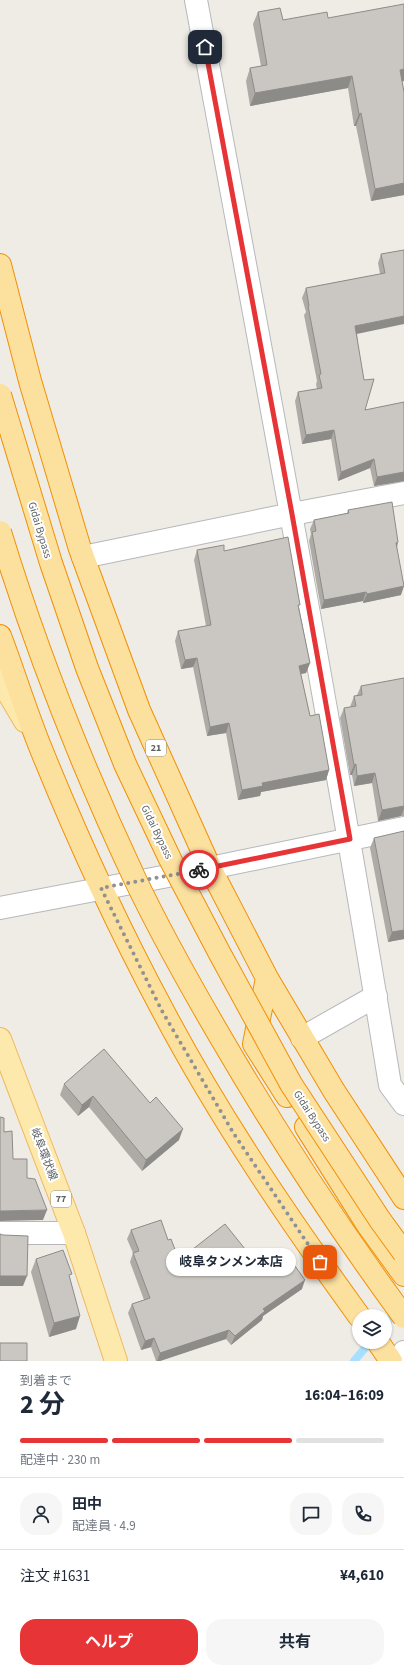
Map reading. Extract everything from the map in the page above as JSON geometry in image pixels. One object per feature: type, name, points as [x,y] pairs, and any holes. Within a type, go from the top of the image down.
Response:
[{"type":"highway","name":"21","points":[[0,265],[30,381],[83,557],[139,710],[210,868],[267,978],[334,1091],[402,1195]]},
{"type":"highway","name":"Gidai Bypass","points":[[0,395],[51,564],[87,668],[128,771],[188,893],[291,1084],[380,1220],[404,1253]]},
{"type":"highway","points":[[0,532],[15,583],[52,683],[91,780],[141,892],[188,983],[263,1109],[353,1246],[404,1317]]},
{"type":"highway","points":[[0,636],[40,748],[101,888],[162,1011],[230,1127],[312,1251],[354,1309]]},
{"type":"highway","points":[[267,978],[254,1044],[367,1224],[404,1275]]},
{"type":"highway","points":[[383,1349],[391,1361]]},
{"type":"main road","points":[[0,679],[40,748]]},
{"type":"main road","name":"岐阜環状線","points":[[0,1039],[74,1233],[116,1361]]},
{"type":"street","points":[[196,0],[292,514],[350,839],[390,1085],[404,1104]]},
{"type":"street","points":[[83,557],[292,514],[404,493]]},
{"type":"street","points":[[0,908],[210,868],[404,828]]},
{"type":"street","points":[[302,1038],[376,996]]},
{"type":"street","points":[[0,1233],[74,1233]]},
{"type":"street","points":[[397,1361],[404,1352]]},
{"type":"building","points":[[404,4],[404,69],[400,70],[404,92],[404,183],[375,189],[361,113],[359,114],[352,76],[255,93],[250,68],[267,65],[258,12],[280,8],[283,20],[327,12],[328,18]]},
{"type":"building","points":[[404,250],[404,316],[355,326],[364,380],[374,379],[365,410],[404,402],[404,472],[377,477],[374,459],[341,472],[334,430],[306,435],[298,392],[322,388],[319,375],[321,374],[306,288],[385,273],[381,254]]},
{"type":"building","points":[[392,502],[398,542],[396,543],[404,586],[367,594],[366,592],[324,600],[312,532],[316,531],[314,520],[349,513],[348,510]]},
{"type":"building","points":[[288,537],[300,605],[298,605],[310,663],[299,666],[310,716],[319,714],[329,770],[262,783],[263,786],[242,790],[229,723],[210,727],[197,658],[185,660],[178,631],[211,625],[197,550],[224,545],[224,551]]},
{"type":"building","points":[[404,678],[404,806],[382,810],[375,773],[357,776],[356,764],[354,765],[344,708],[356,706],[354,696],[362,695],[361,686]]},
{"type":"building","points":[[404,831],[404,930],[392,932],[374,838]]},
{"type":"building","points":[[104,1049],[150,1103],[156,1097],[183,1129],[146,1160],[93,1096],[82,1105],[64,1084]]},
{"type":"building","points":[[0,1117],[4,1118],[4,1132],[12,1131],[13,1159],[27,1159],[27,1178],[35,1179],[47,1210],[0,1211]]},
{"type":"building","points":[[161,1220],[168,1240],[171,1239],[179,1260],[225,1224],[261,1269],[285,1252],[305,1280],[263,1309],[265,1311],[235,1336],[229,1330],[160,1353],[154,1338],[145,1341],[132,1304],[150,1298],[133,1253],[139,1251],[131,1230]]},
{"type":"building","points":[[0,1234],[28,1236],[27,1276],[0,1276]]},
{"type":"building","points":[[63,1250],[72,1274],[69,1275],[80,1316],[54,1323],[36,1259]]},
{"type":"building","points":[[0,1343],[27,1343],[27,1361],[0,1361]]},
{"type":"waterway","points":[[392,1317],[398,1310]]},
{"type":"waterway","points":[[354,1361],[364,1349]]},
{"type":"way so far","points":[[199,870],[101,888],[162,1011],[234,1134],[320,1262]]},
{"type":"place","name":"岐阜タンメン本店","points":[[320,1262]]},
{"type":"route","points":[[199,870],[350,839],[292,514],[205,47]]}]
